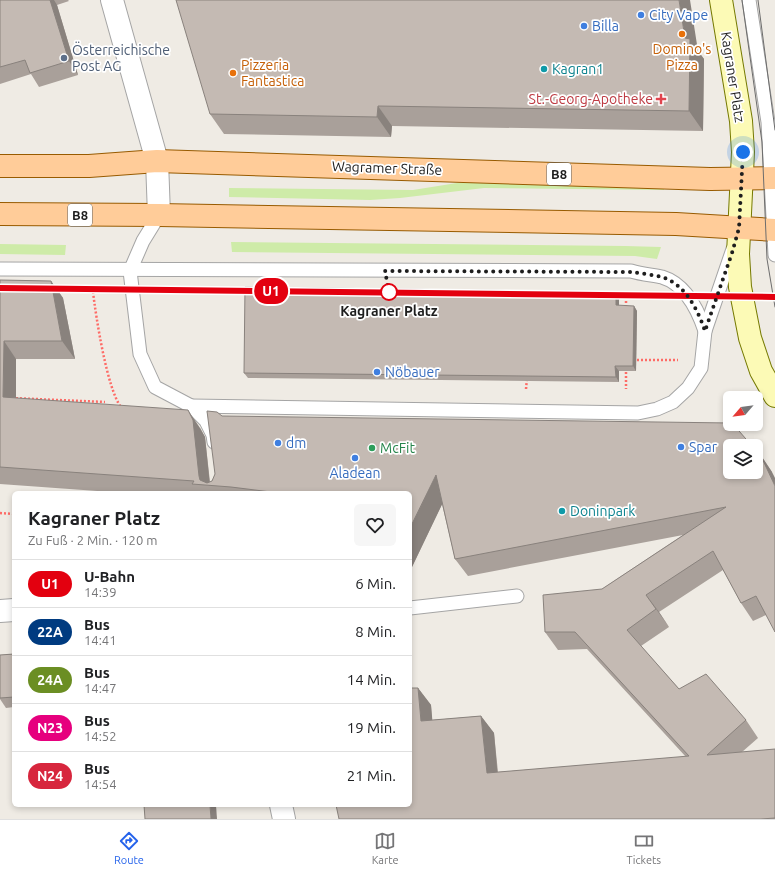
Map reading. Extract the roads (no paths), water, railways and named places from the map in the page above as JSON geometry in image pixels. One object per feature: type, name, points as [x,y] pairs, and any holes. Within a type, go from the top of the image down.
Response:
[{"type":"main road","name":"Kagraner Platz","points":[[721,0],[741,121],[743,152],[738,254],[740,287],[750,338],[761,371],[775,396]]},
{"type":"main road","name":"Wagramer Straße","points":[[0,166],[89,166],[158,161],[741,179],[773,178]]},
{"type":"main road","name":"B8","points":[[0,214],[159,215],[670,224],[774,229]]},
{"type":"street","points":[[112,0],[158,161],[159,215]]},
{"type":"street","points":[[0,611],[12,610]]},
{"type":"street","points":[[281,807],[284,819]]},
{"type":"lane","name":"Kagraner Platz","points":[[749,0],[768,122],[773,178],[775,255]]},
{"type":"lane","points":[[159,215],[143,241],[130,271],[140,354],[155,386],[191,406],[206,421],[213,435],[215,457]]},
{"type":"lane","points":[[191,406],[638,413],[657,409],[673,402],[688,388],[701,368],[705,331],[739,228]]},
{"type":"lane","points":[[0,270],[561,270],[631,272],[663,278],[675,285],[688,297],[698,312],[705,331]]},
{"type":"lane","points":[[412,608],[517,596]]},
{"type":"tram line","points":[[742,0],[762,142],[767,259],[775,307]]},
{"type":"tram line","points":[[758,0],[775,130]]},
{"type":"metro line","name":"U1","points":[[0,288],[775,297]]},
{"type":"place","name":"City Vape","points":[[641,15]]},
{"type":"place","name":"Billa","points":[[584,26]]},
{"type":"place","name":"Domino's Pizza","points":[[682,34]]},
{"type":"place","name":"Österreichische Post AG","points":[[64,58]]},
{"type":"place","name":"Kagran1","points":[[544,69]]},
{"type":"place","name":"Pizzeria Fantastica","points":[[233,73]]},
{"type":"place","name":"St.-Georg-Apotheke","points":[[661,99]]},
{"type":"place","name":"Kagraner Platz","points":[[389,292]]},
{"type":"place","name":"Nöbauer","points":[[377,372]]},
{"type":"place","name":"dm","points":[[278,443]]},
{"type":"place","name":"Spar","points":[[681,447]]},
{"type":"place","name":"McFit","points":[[372,448]]},
{"type":"place","name":"Aladean","points":[[355,458]]},
{"type":"place","name":"Doninpark","points":[[562,511]]}]
